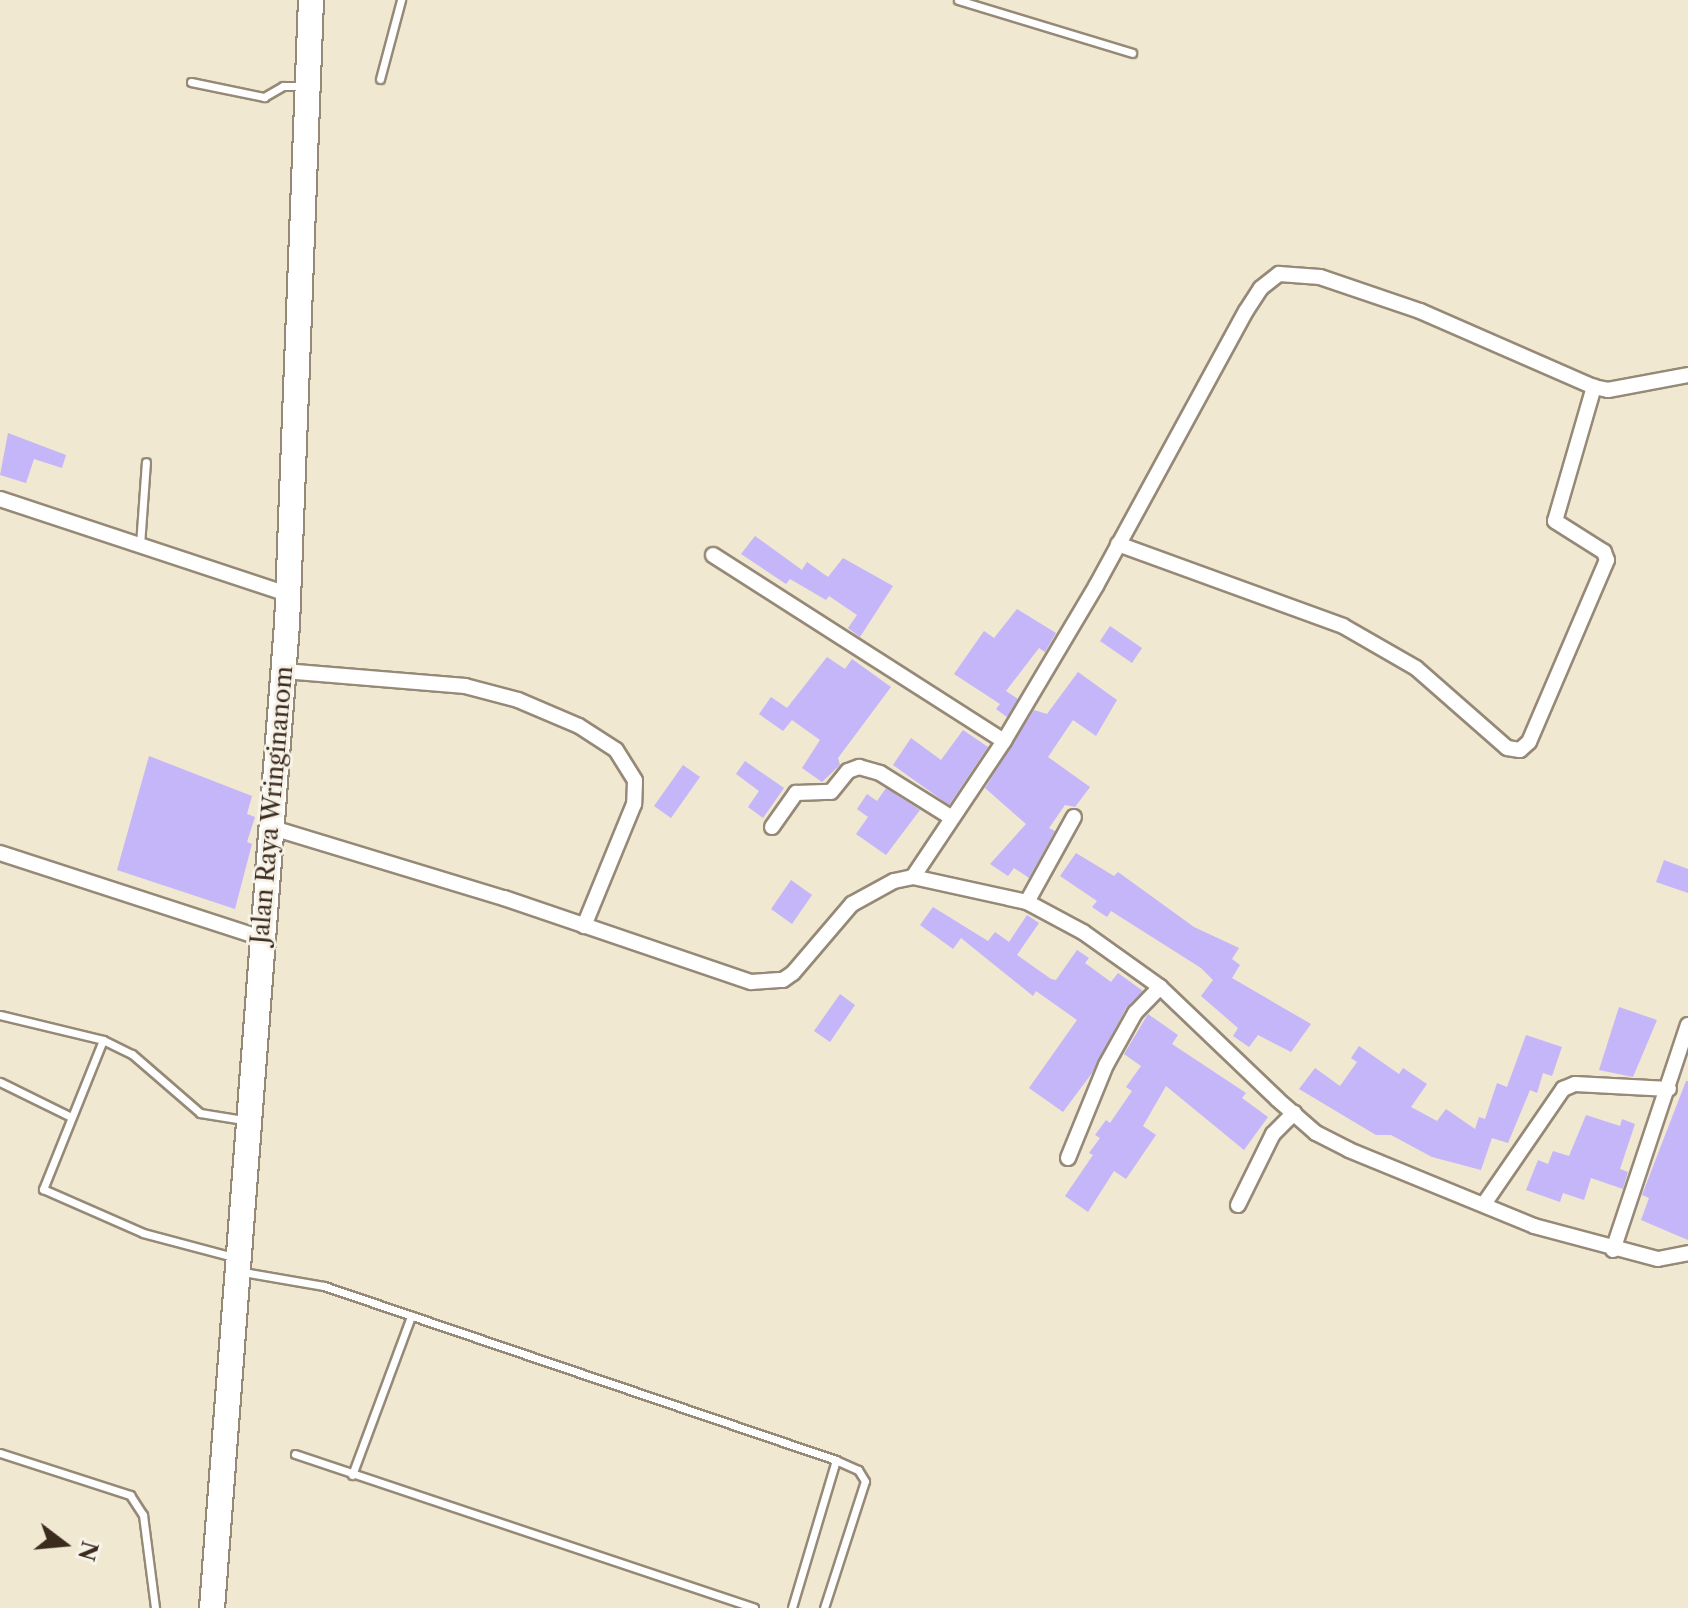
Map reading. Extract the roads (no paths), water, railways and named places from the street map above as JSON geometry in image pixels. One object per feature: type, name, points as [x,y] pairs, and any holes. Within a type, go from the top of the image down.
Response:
[{"type":"main road","name":"Jalan Raya Wringinanom","points":[[212,1608],[241,1265],[261,938],[273,828],[284,671],[311,0]]},
{"type":"street","points":[[913,877],[1004,741],[1118,544],[1246,311],[1261,288],[1279,274],[1320,277],[1420,311],[1594,387],[1608,390],[1688,375]]},
{"type":"street","points":[[1118,544],[1343,626],[1416,668],[1507,748],[1520,750],[1529,742],[1607,560],[1604,552],[1555,521],[1594,387]]},
{"type":"street","points":[[0,499],[140,548],[288,594]]},
{"type":"street","points":[[713,555],[1004,741]]},
{"type":"street","points":[[284,671],[465,686],[542,710],[616,750],[635,781],[634,804],[584,926]]},
{"type":"street","points":[[772,827],[796,793],[831,792],[848,771],[859,767],[880,773],[952,818]]},
{"type":"street","points":[[1027,902],[1074,817]]},
{"type":"street","points":[[273,828],[584,926],[727,976],[766,983],[793,973],[852,904],[872,890],[913,877],[1027,902],[1083,932],[1160,987],[1294,1113],[1349,1150],[1534,1226],[1613,1250],[1658,1259],[1688,1253]]},
{"type":"street","points":[[0,853],[261,938]]},
{"type":"street","points":[[1068,1158],[1106,1065],[1135,1013],[1160,987]]},
{"type":"street","points":[[1613,1250],[1688,1025]]},
{"type":"street","points":[[1484,1204],[1563,1089],[1575,1084],[1669,1089]]},
{"type":"street","points":[[1238,1205],[1273,1134],[1294,1113]]},
{"type":"lane","points":[[380,79],[401,0]]},
{"type":"lane","points":[[958,0],[1132,53]]},
{"type":"lane","points":[[191,82],[264,97],[283,86],[307,86]]},
{"type":"lane","points":[[140,548],[146,462]]},
{"type":"lane","points":[[0,1015],[103,1040],[132,1054],[200,1113],[250,1120]]},
{"type":"lane","points":[[103,1040],[42,1181],[47,1194],[143,1233],[275,1277],[309,1282],[858,1470],[865,1481],[824,1608]]},
{"type":"lane","points":[[0,1082],[71,1117]]},
{"type":"lane","points":[[352,1475],[411,1316]]},
{"type":"lane","points":[[0,1453],[130,1495],[143,1515],[155,1608]]},
{"type":"lane","points":[[295,1454],[754,1608]]},
{"type":"lane","points":[[792,1608],[836,1460]]}]
